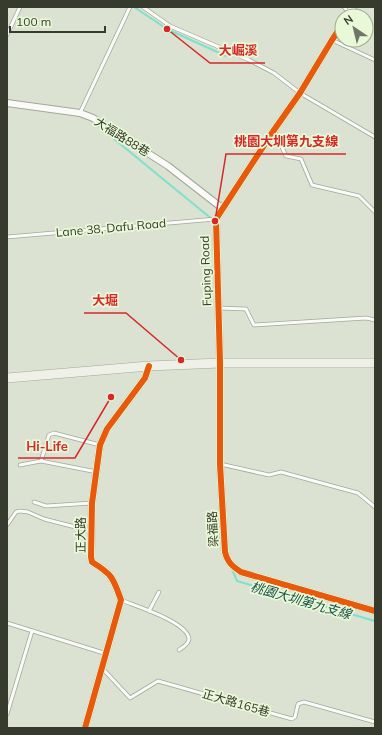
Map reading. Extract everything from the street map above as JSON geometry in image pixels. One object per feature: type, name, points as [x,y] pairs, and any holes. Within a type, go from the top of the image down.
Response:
[{"type":"main road","points":[[7,378],[149,366],[218,363],[375,363]]},
{"type":"street","name":"Fuping Road","points":[[218,363],[216,219],[300,93],[334,37]]},
{"type":"street","name":"大福路88巷","points":[[7,103],[80,113],[93,118],[168,166],[222,208]]},
{"type":"street","name":"梁福路","points":[[218,363],[220,464],[225,552],[227,560],[232,566],[241,572],[375,611]]},
{"type":"street","name":"正大路","points":[[121,600],[114,581],[108,572],[92,562],[92,503],[100,445],[107,429],[145,378],[149,366]]},
{"type":"street","points":[[85,728],[121,600]]},
{"type":"lane","points":[[7,35],[20,7]]},
{"type":"lane","points":[[80,113],[130,7]]},
{"type":"lane","points":[[143,7],[170,26],[249,60],[274,73],[300,93],[375,137]]},
{"type":"lane","points":[[332,40],[375,60]]},
{"type":"lane","points":[[274,130],[286,156],[301,159],[312,185],[359,196],[375,212]]},
{"type":"lane","name":"Lane 38, Dafu Road","points":[[7,236],[216,219]]},
{"type":"lane","points":[[218,308],[246,309],[254,325],[366,318],[375,320]]},
{"type":"lane","points":[[41,461],[49,435],[54,433],[100,445]]},
{"type":"lane","points":[[20,465],[41,461],[97,472]]},
{"type":"lane","points":[[220,464],[269,475],[281,472],[358,493],[375,506]]},
{"type":"lane","points":[[34,502],[46,506],[92,503]]},
{"type":"lane","points":[[7,525],[16,512],[20,511],[28,512],[44,519],[92,531]]},
{"type":"lane","points":[[149,611],[159,592]]},
{"type":"lane","points":[[121,600],[149,611],[180,626],[187,633],[189,640],[188,644],[180,650]]},
{"type":"lane","points":[[7,623],[107,654]]},
{"type":"lane","points":[[7,714],[32,631]]},
{"type":"lane","name":"正大路165巷","points":[[103,668],[130,698],[158,681],[292,719],[295,717],[298,704],[304,702],[375,722]]},
{"type":"waterway","points":[[134,7],[167,29],[226,56]]},
{"type":"waterway","name":"桃園大圳第九支線","points":[[91,120],[213,220]]},
{"type":"waterway","name":"桃園大圳第九支線","points":[[219,503],[220,538],[222,544]]},
{"type":"waterway","name":"桃園大圳第九支線","points":[[232,569],[237,581],[375,621]]},
{"type":"cycle path","points":[[334,37],[300,93],[216,219],[220,363],[220,464],[225,552],[229,562],[241,572],[375,611]]},
{"type":"cycle path","points":[[85,728],[121,600],[111,578],[104,570],[92,562],[91,557],[92,503],[100,445],[107,429],[145,378],[149,366]]},
{"type":"place","name":"大崛溪","points":[[167,29]]},
{"type":"place","name":"桃園大圳第九支線","points":[[215,221]]},
{"type":"place","name":"大堀","points":[[181,360]]},
{"type":"place","name":"Hi-Life","points":[[111,397]]}]
